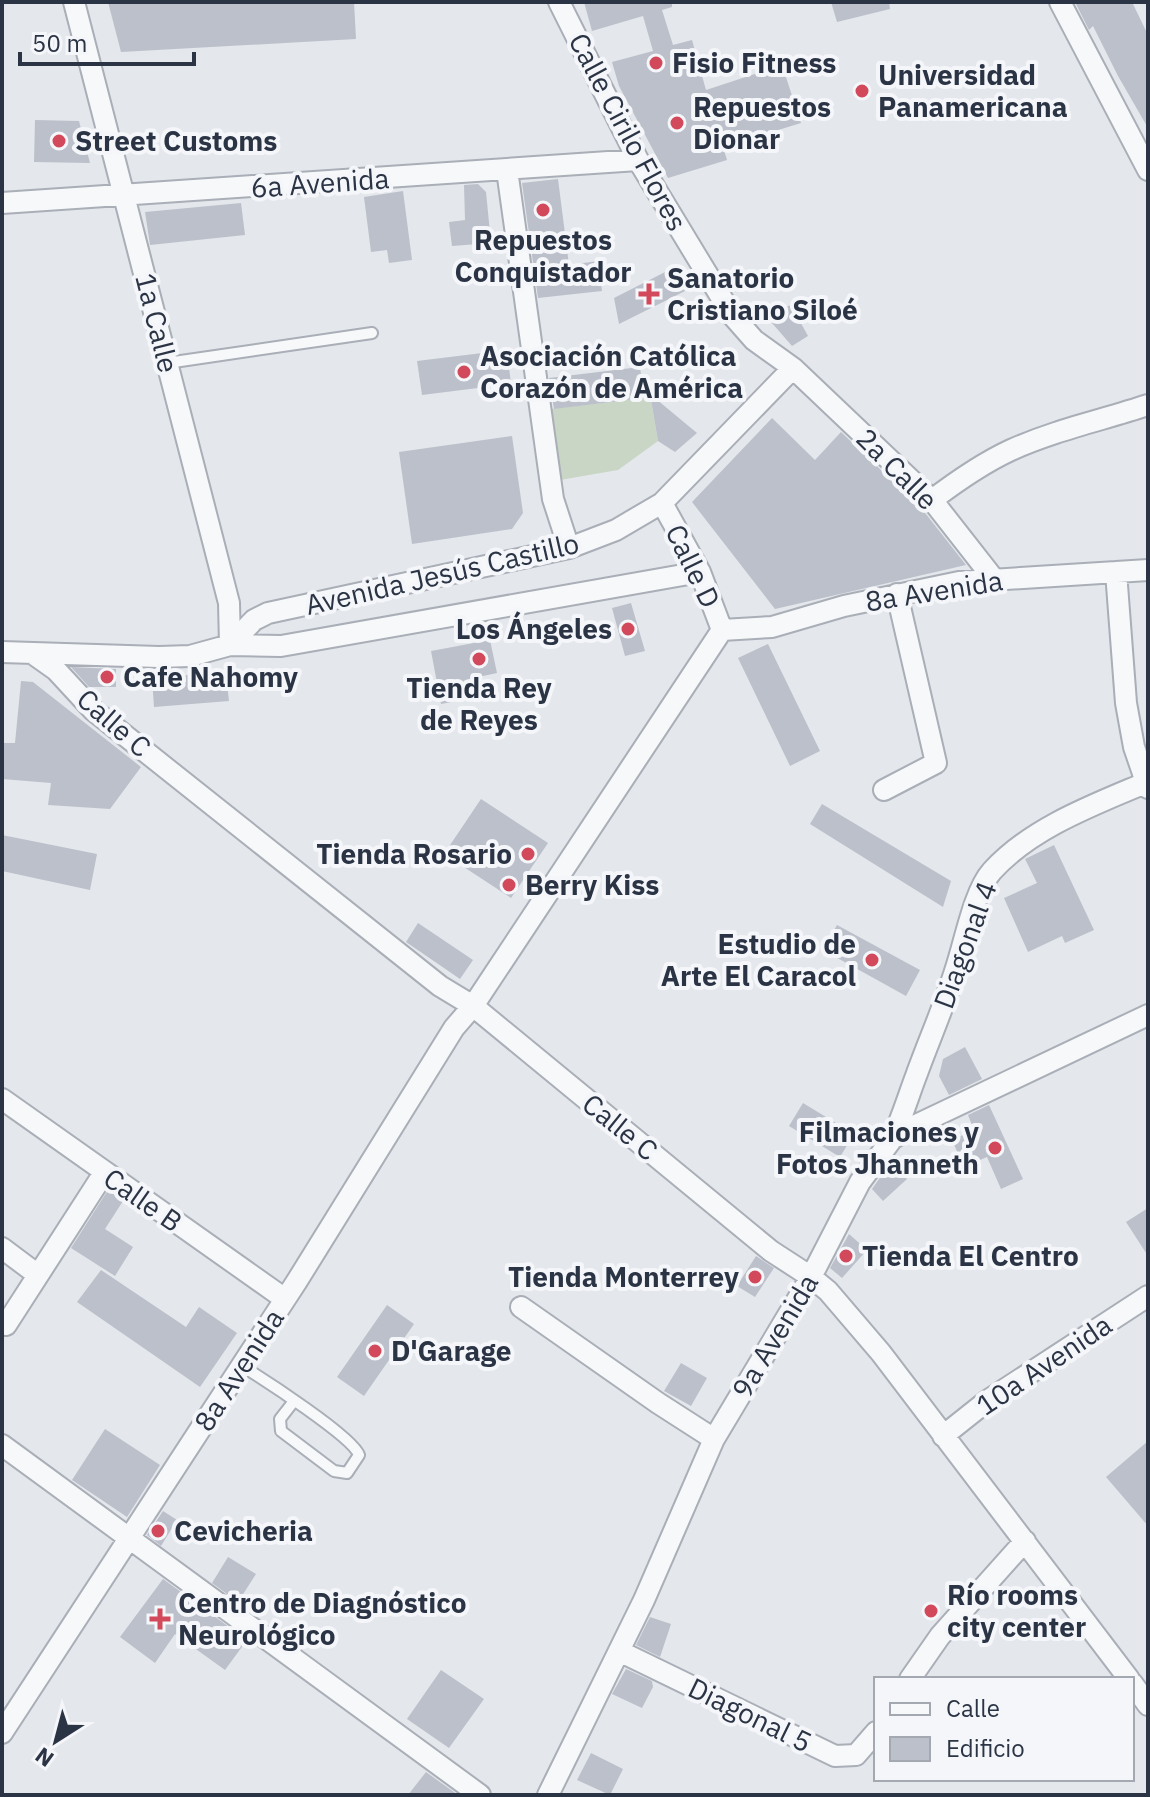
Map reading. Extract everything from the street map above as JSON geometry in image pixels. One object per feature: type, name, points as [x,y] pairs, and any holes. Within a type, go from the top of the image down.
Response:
[{"type":"street","name":"1a Calle","points":[[74,2],[229,603],[230,645]]},
{"type":"street","name":"Calle Cirilo Flores","points":[[559,2],[638,160],[732,315],[754,340],[793,368]]},
{"type":"street","points":[[1060,2],[1148,170]]},
{"type":"street","name":"6a Avenida","points":[[2,203],[638,160]]},
{"type":"street","points":[[507,170],[553,499],[569,548]]},
{"type":"street","name":"2a Calle","points":[[793,368],[932,500],[993,578]]},
{"type":"street","name":"Avenida Jesús Castillo","points":[[230,645],[254,620],[268,613],[569,548],[616,530],[662,503],[793,368]]},
{"type":"street","points":[[932,500],[982,465],[1010,450],[1148,405]]},
{"type":"street","name":"Calle D","points":[[662,503],[700,572],[722,630]]},
{"type":"street","name":"8a Avenida","points":[[2,1733],[285,1299],[446,1041],[473,1006],[722,630],[772,627],[897,594],[993,578],[1148,570]]},
{"type":"street","name":"Avenida Jesús Castillo","points":[[2,652],[159,657],[190,656],[230,645],[281,646],[700,572]]},
{"type":"street","points":[[1116,572],[1126,703],[1146,785]]},
{"type":"street","points":[[884,790],[936,763],[897,594]]},
{"type":"street","name":"Calle C","points":[[32,653],[56,670],[93,710],[440,986],[473,1006],[771,1251],[828,1291],[881,1353],[1127,1677]]},
{"type":"street","name":"Diagonal 4","points":[[892,1139],[907,1107],[915,1077],[949,991],[980,894],[992,872],[1036,836],[1083,810],[1146,785]]},
{"type":"street","name":"9a Avenida","points":[[548,1795],[644,1600],[714,1439],[811,1277],[860,1182],[892,1139],[1148,1015]]},
{"type":"street","name":"Calle B","points":[[2,1100],[285,1299]]},
{"type":"street","points":[[6,1325],[104,1173]]},
{"type":"street","points":[[2,1248],[38,1275]]},
{"type":"street","name":"10a Avenida","points":[[943,1436],[987,1401],[1148,1296]]},
{"type":"street","points":[[521,1307],[714,1439]]},
{"type":"street","points":[[2,1445],[480,1795]]},
{"type":"street","points":[[911,1677],[940,1636],[1025,1541]]},
{"type":"street","name":"Diagonal 5","points":[[619,1651],[835,1756],[856,1755],[874,1734]]},
{"type":"street","name":"Calle C","points":[[1134,1686],[1148,1705]]},
{"type":"lane","points":[[167,363],[372,333]]},
{"type":"lane","points":[[242,1366],[294,1401],[357,1449],[357,1462],[347,1473],[334,1471],[281,1431],[280,1419],[294,1401]]},
{"type":"green space","points":[[650,394],[658,441],[618,470],[560,480],[551,409],[644,398]]},
{"type":"building","points":[[108,2],[354,2],[356,39],[121,52]]},
{"type":"building","points":[[584,2],[672,2],[672,7],[662,10],[673,45],[692,40],[706,90],[782,65],[801,123],[723,147],[727,160],[668,178],[619,86],[612,62],[653,51],[643,16],[592,31]]},
{"type":"building","points":[[831,2],[889,2],[890,9],[837,22]]},
{"type":"building","points":[[1075,2],[1132,2],[1148,35],[1148,128],[1093,26],[1089,30]]},
{"type":"building","name":"Street Customs","points":[[35,120],[79,121],[90,163],[34,162]]},
{"type":"building","points":[[558,179],[569,265],[598,261],[602,291],[538,298],[522,183]]},
{"type":"building","points":[[478,184],[486,192],[491,243],[452,246],[449,222],[465,220],[464,185]]},
{"type":"building","points":[[403,191],[412,260],[389,263],[387,250],[371,252],[364,197]]},
{"type":"building","points":[[241,203],[245,235],[150,245],[145,212]]},
{"type":"building","name":"Sanatorio Cristiano Siloé","points":[[673,268],[685,291],[619,324],[614,298]]},
{"type":"building","points":[[791,305],[808,336],[792,346],[765,315]]},
{"type":"building","name":"Asociación Católica Corazón de América","points":[[507,350],[511,384],[422,395],[417,361]]},
{"type":"building","points":[[640,367],[644,398],[554,409],[549,378]]},
{"type":"building","points":[[650,394],[697,433],[675,452],[658,441]]},
{"type":"building","points":[[772,418],[815,460],[841,432],[922,509],[966,565],[775,609],[692,502]]},
{"type":"building","points":[[512,436],[523,513],[512,529],[412,544],[399,452]]},
{"type":"building","name":"Los Ángeles","points":[[631,603],[645,651],[625,656],[612,608]]},
{"type":"building","points":[[490,640],[497,673],[469,679],[472,698],[441,704],[431,651]]},
{"type":"building","points":[[768,644],[820,751],[790,766],[738,658]]},
{"type":"building","points":[[71,667],[116,669],[116,687],[89,687]]},
{"type":"building","points":[[201,674],[202,677],[226,675],[229,701],[154,707],[152,678]]},
{"type":"building","points":[[21,681],[33,682],[141,767],[110,809],[48,805],[51,783],[2,779],[2,743],[15,743]]},
{"type":"building","points":[[481,799],[548,843],[511,898],[444,854]]},
{"type":"building","points":[[822,804],[951,881],[943,907],[810,824]]},
{"type":"building","points":[[2,835],[97,854],[90,890],[2,871]]},
{"type":"building","points":[[1054,845],[1094,930],[1065,943],[1062,936],[1028,952],[1004,898],[1037,883],[1025,859]]},
{"type":"building","points":[[418,923],[473,960],[460,979],[406,942]]},
{"type":"building","name":"Estudio de Arte El Caracol","points":[[837,925],[920,970],[906,996],[823,950]]},
{"type":"building","points":[[965,1047],[982,1079],[949,1095],[939,1076],[943,1059]]},
{"type":"building","points":[[803,1103],[854,1134],[840,1157],[789,1126]]},
{"type":"building","name":"Filmaciones y Fotos Jhanneth","points":[[989,1105],[1023,1179],[1001,1189],[987,1157],[964,1167],[952,1140],[974,1130],[968,1115]]},
{"type":"building","points":[[891,1162],[907,1179],[883,1201],[872,1189]]},
{"type":"building","points":[[108,1190],[123,1201],[105,1229],[133,1247],[115,1276],[71,1248]]},
{"type":"building","points":[[1148,1208],[1148,1256],[1126,1222]]},
{"type":"building","name":"Tienda El Centro","points":[[849,1234],[867,1250],[842,1278],[830,1268]]},
{"type":"building","name":"Tienda Monterrey","points":[[756,1256],[774,1268],[755,1297],[737,1286]]},
{"type":"building","points":[[101,1270],[186,1327],[199,1307],[237,1333],[200,1387],[77,1302]]},
{"type":"building","name":"D'Garage","points":[[387,1305],[414,1324],[364,1396],[337,1377]]},
{"type":"building","points":[[681,1363],[707,1378],[691,1406],[664,1391]]},
{"type":"building","points":[[105,1429],[160,1465],[127,1517],[72,1480]]},
{"type":"building","points":[[1148,1441],[1148,1526],[1106,1477]]},
{"type":"building","name":"Cevicheria","points":[[163,1511],[177,1520],[161,1546],[147,1535]]},
{"type":"building","points":[[228,1557],[256,1574],[238,1602],[212,1583]]},
{"type":"building","points":[[163,1579],[247,1640],[225,1670],[175,1634],[155,1663],[120,1637]]},
{"type":"building","points":[[650,1617],[671,1624],[660,1657],[636,1645]]},
{"type":"building","points":[[626,1669],[652,1681],[653,1687],[642,1708],[612,1694]]},
{"type":"building","points":[[441,1670],[484,1699],[449,1748],[407,1719]]},
{"type":"building","points":[[591,1753],[623,1769],[610,1795],[577,1780]]},
{"type":"building","points":[[426,1772],[458,1795],[408,1795]]},
{"type":"place","name":"Fisio Fitness","points":[[656,63]]},
{"type":"place","name":"Universidad Panamericana","points":[[862,91]]},
{"type":"place","name":"Repuestos Dionar","points":[[677,123]]},
{"type":"place","name":"Street Customs","points":[[59,141]]},
{"type":"place","name":"Repuestos Conquistador","points":[[543,210]]},
{"type":"place","name":"Sanatorio Cristiano Siloé","points":[[649,294]]},
{"type":"place","name":"Asociación Católica Corazón de América","points":[[464,372]]},
{"type":"place","name":"Los Ángeles","points":[[628,629]]},
{"type":"place","name":"Tienda Rey de Reyes","points":[[479,659]]},
{"type":"place","name":"Cafe Nahomy","points":[[107,677]]},
{"type":"place","name":"Tienda Rosario","points":[[528,854]]},
{"type":"place","name":"Berry Kiss","points":[[509,885]]},
{"type":"place","name":"Estudio de Arte El Caracol","points":[[872,960]]},
{"type":"place","name":"Filmaciones y Fotos Jhanneth","points":[[995,1148]]},
{"type":"place","name":"Tienda El Centro","points":[[846,1256]]},
{"type":"place","name":"Tienda Monterrey","points":[[755,1277]]},
{"type":"place","name":"D'Garage","points":[[375,1351]]},
{"type":"place","name":"Cevicheria","points":[[158,1531]]},
{"type":"place","name":"Río rooms city center","points":[[931,1611]]},
{"type":"place","name":"Centro de Diagnóstico Neurológico","points":[[160,1619]]}]
